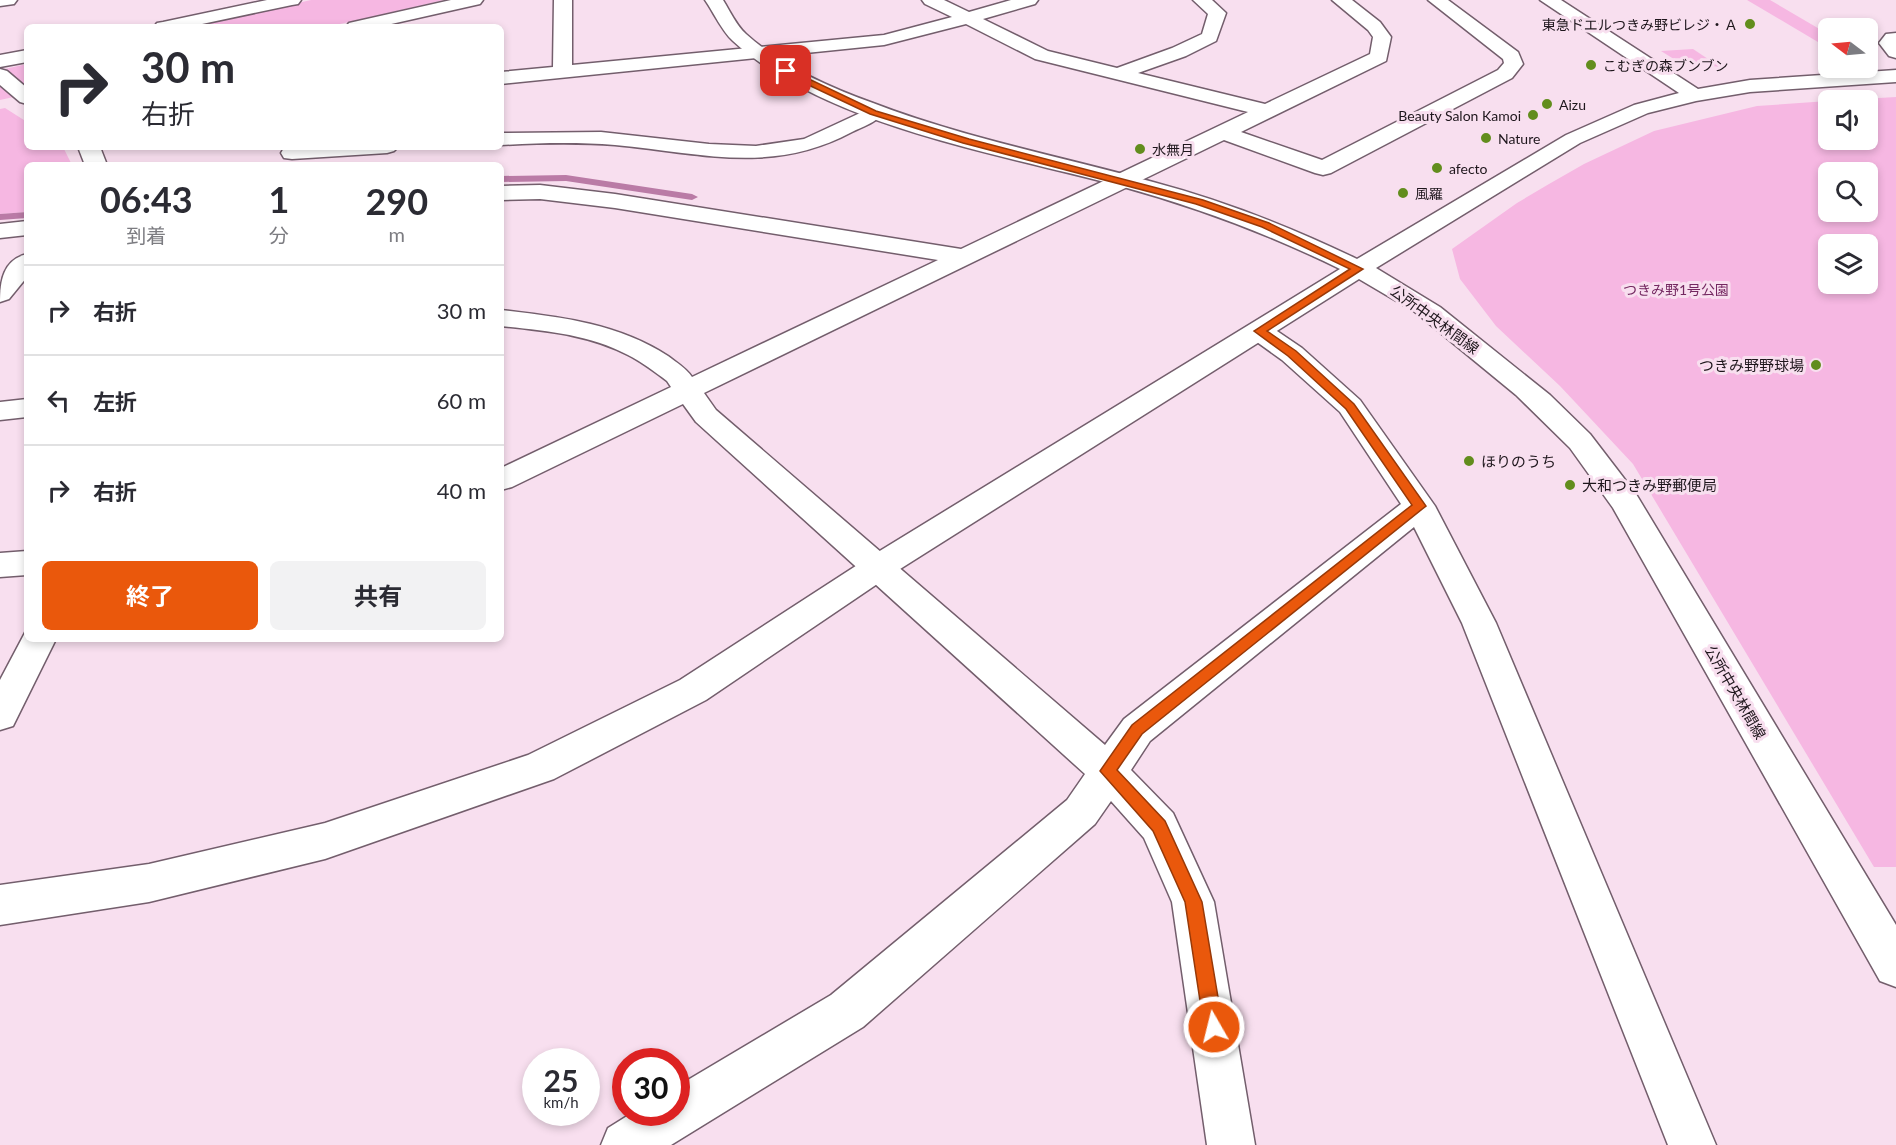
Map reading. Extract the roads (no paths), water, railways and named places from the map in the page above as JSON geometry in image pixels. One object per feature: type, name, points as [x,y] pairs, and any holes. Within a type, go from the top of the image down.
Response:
[{"type":"street","points":[[0,1],[8,0]]},
{"type":"street","points":[[177,24],[292,0]]},
{"type":"street","points":[[368,24],[474,0]]},
{"type":"street","points":[[562,72],[564,0]]},
{"type":"street","name":"公所中央林間線","points":[[714,0],[725,21],[760,53],[786,71],[873,113],[966,141],[1200,202],[1265,225],[1358,269],[1410,297],[1537,396],[1582,444],[1624,502],[1885,928],[1896,966]]},
{"type":"street","points":[[931,0],[1042,55],[1268,111]]},
{"type":"street","points":[[504,78],[884,40],[1029,0]]},
{"type":"street","points":[[1117,74],[1179,52],[1210,37],[1217,13],[1202,0]]},
{"type":"street","points":[[504,479],[1379,57],[1382,37],[1374,26],[1341,0]]},
{"type":"street","points":[[1225,133],[1323,168],[1505,74],[1514,64],[1511,56],[1437,0]]},
{"type":"street","points":[[1549,0],[1695,94]]},
{"type":"street","points":[[1896,38],[1892,38],[1888,43],[1896,52]]},
{"type":"street","points":[[0,61],[24,57]]},
{"type":"street","points":[[0,75],[24,95]]},
{"type":"street","points":[[0,905],[149,883],[325,841],[540,767],[693,690],[877,568],[1358,269],[1573,139],[1641,109],[1695,94],[1750,86],[1896,76]]},
{"type":"street","points":[[504,139],[584,137],[720,153],[748,153],[804,145],[873,113]]},
{"type":"street","points":[[291,155],[351,150]]},
{"type":"street","points":[[504,193],[540,192],[615,201],[968,257]]},
{"type":"street","points":[[0,231],[24,228]]},
{"type":"street","points":[[0,294],[24,265]]},
{"type":"street","points":[[504,318],[576,327],[608,336],[640,350],[677,375],[706,416],[1108,771],[1159,826],[1193,902],[1231,1145]]},
{"type":"street","points":[[1259,331],[1292,354],[1350,406],[1419,506],[1479,623],[1692,1145]]},
{"type":"street","points":[[0,411],[24,408]]},
{"type":"street","points":[[625,1145],[847,1011],[1081,812],[1137,730],[1419,506]]},
{"type":"street","points":[[0,566],[24,562]]},
{"type":"street","points":[[0,715],[37,642]]},
{"type":"waterway","points":[[504,179],[566,178],[692,197]]},
{"type":"waterway","points":[[0,217],[24,215]]},
{"type":"place","name":"東急ドエルつきみ野ビレジ・Ａ","points":[[1750,24]]},
{"type":"place","name":"こむぎの森ブンブン","points":[[1591,65]]},
{"type":"place","name":"Aizu","points":[[1547,104]]},
{"type":"place","name":"Beauty Salon Kamoi","points":[[1533,115]]},
{"type":"place","name":"Nature","points":[[1486,138]]},
{"type":"place","name":"水無月","points":[[1140,149]]},
{"type":"place","name":"afecto","points":[[1437,168]]},
{"type":"place","name":"風羅","points":[[1403,193]]},
{"type":"place","name":"つきみ野野球場","points":[[1816,365]]},
{"type":"place","name":"ほりのうち","points":[[1469,461]]},
{"type":"place","name":"大和つきみ野郵便局","points":[[1570,485]]},
{"type":"park label","name":"つきみ野1号公園","points":[[1676,289]]}]
